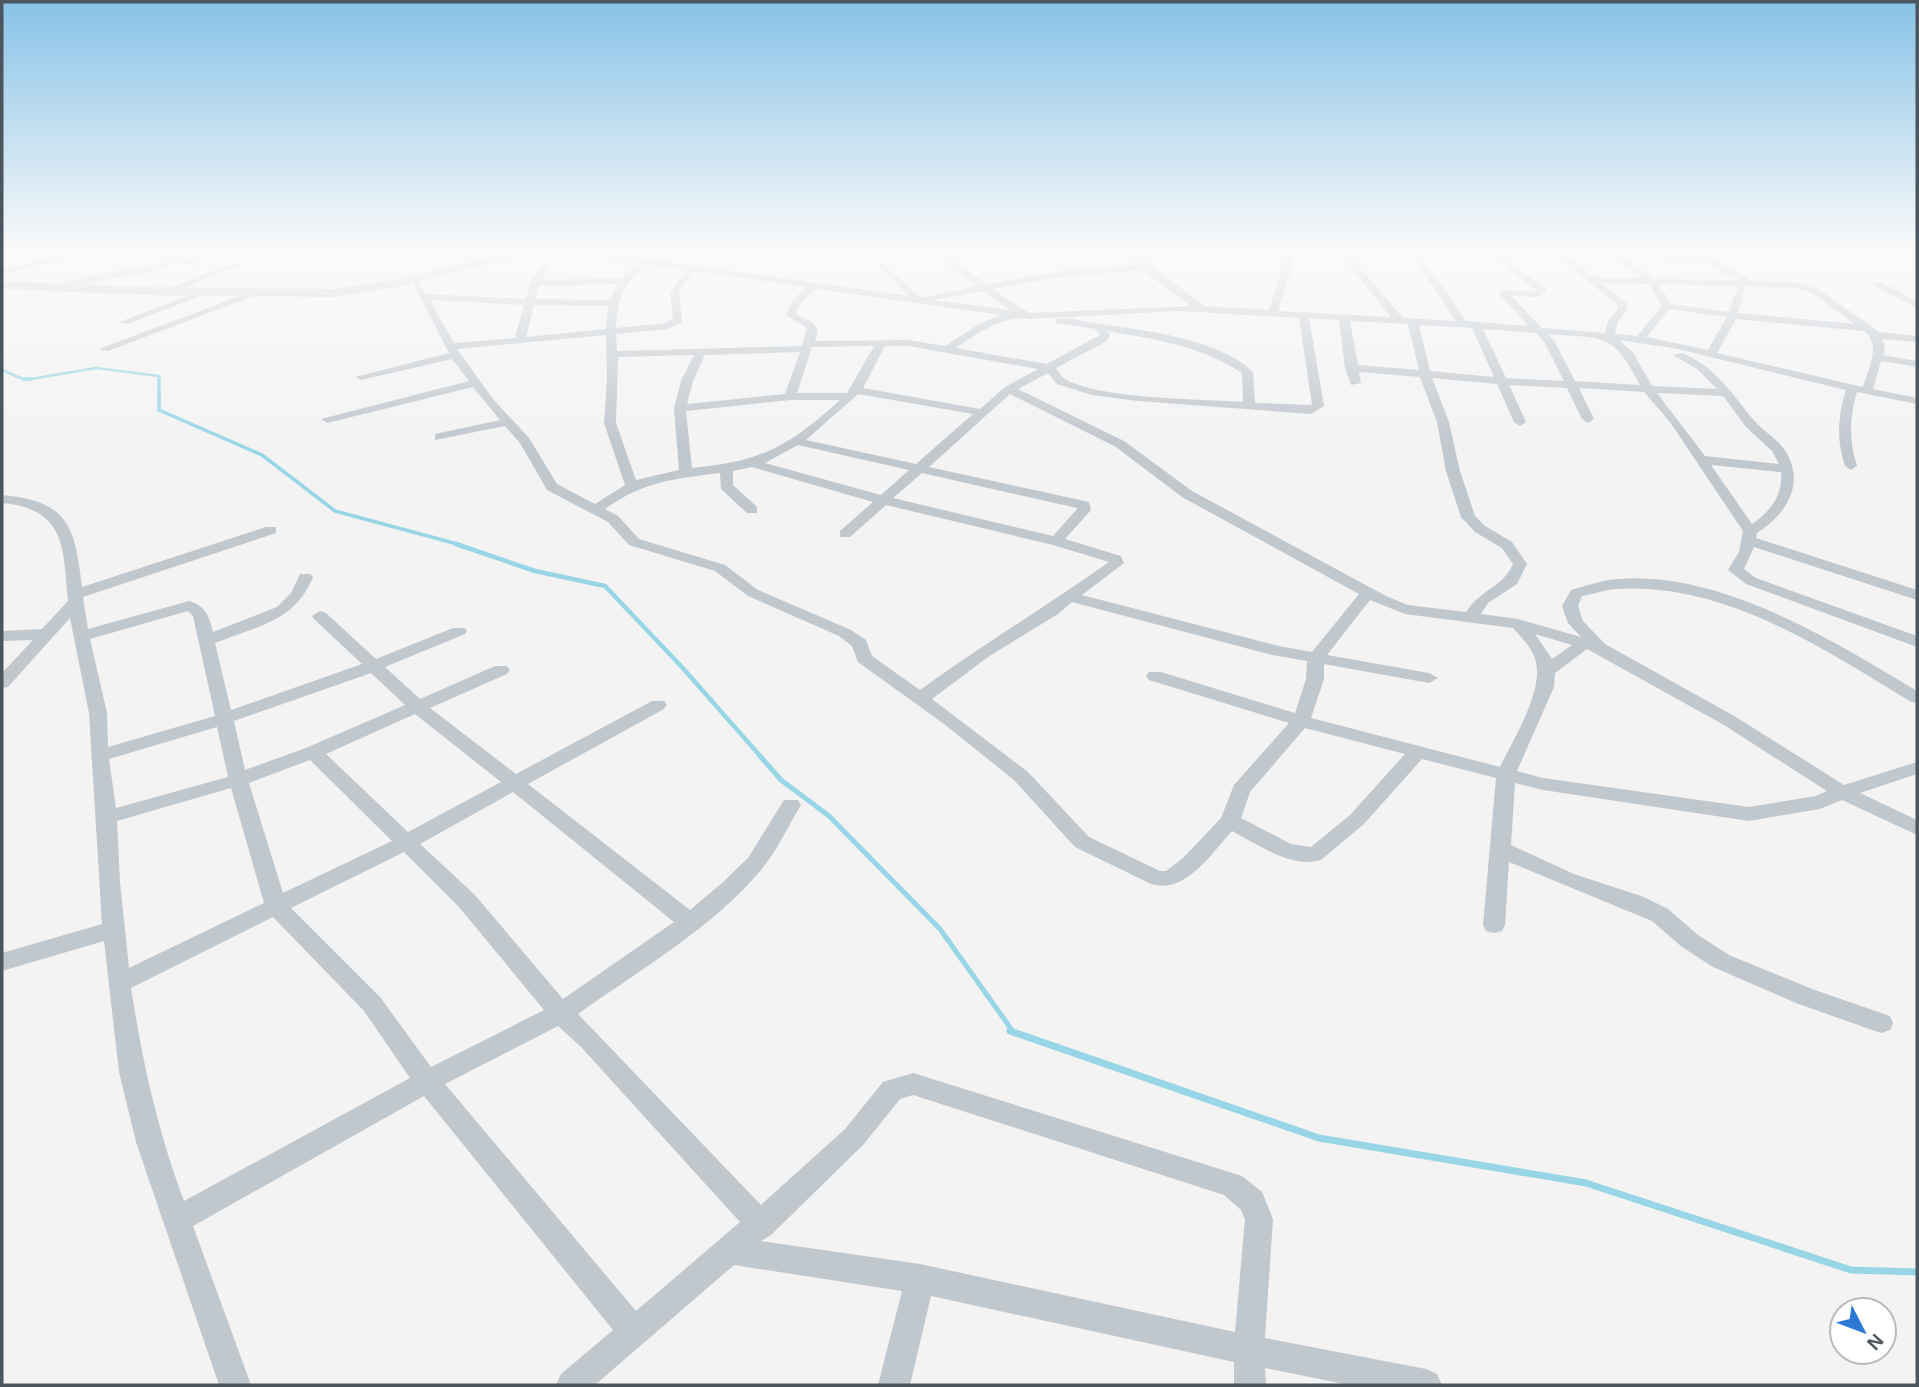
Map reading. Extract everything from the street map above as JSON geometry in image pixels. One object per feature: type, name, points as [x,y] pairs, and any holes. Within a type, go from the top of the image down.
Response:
[{"type":"street","points":[[124,322],[138,317]]},
{"type":"street","points":[[104,349],[192,317]]},
{"type":"street","points":[[434,317],[452,351],[537,459],[552,486],[613,519],[634,542],[720,568],[753,593],[845,633],[860,644],[864,658],[1021,776],[1082,842],[1109,858],[1158,879],[1171,878],[1190,863],[1230,821],[1241,790],[1301,720],[1315,679],[1316,658],[1369,591]]},
{"type":"street","points":[[520,340],[526,317]]},
{"type":"street","points":[[610,317],[613,332],[613,388],[608,410],[616,449],[632,485]]},
{"type":"street","points":[[361,377],[452,351],[520,340],[658,328],[674,324],[676,317]]},
{"type":"street","points":[[789,397],[812,327],[794,317]]},
{"type":"street","points":[[948,349],[983,326],[1018,317]]},
{"type":"street","points":[[1026,317],[1160,337],[1236,363],[1247,372],[1249,407]]},
{"type":"street","points":[[613,354],[908,343],[1050,368],[1061,382],[1080,389],[1138,398],[1311,410],[1318,406],[1303,317]]},
{"type":"street","points":[[1340,317],[1634,339],[1917,401]]},
{"type":"street","points":[[1344,317],[1355,383]]},
{"type":"street","points":[[1395,317],[1399,321]]},
{"type":"street","points":[[1458,317],[1463,324]]},
{"type":"street","points":[[1526,317],[1550,342],[1588,419]]},
{"type":"street","points":[[1609,337],[1616,317]]},
{"type":"street","points":[[1634,339],[1656,317]]},
{"type":"street","points":[[1711,354],[1724,334],[1730,317]]},
{"type":"street","points":[[1745,317],[1917,339]]},
{"type":"street","points":[[1850,317],[1872,332],[1880,348],[1867,391]]},
{"type":"street","points":[[1413,322],[1425,374],[1443,422],[1453,471],[1468,517],[1480,529],[1507,545],[1520,564],[1512,581],[1482,600],[1472,616]]},
{"type":"street","points":[[1476,325],[1520,422]]},
{"type":"street","points":[[845,534],[1009,389],[1103,339],[1105,335],[1099,327]]},
{"type":"street","points":[[1609,337],[1629,354],[1648,389],[1702,460],[1749,536],[1917,595]]},
{"type":"street","points":[[1634,339],[1696,361],[1727,393],[1751,425],[1776,448],[1788,469],[1791,481],[1786,497],[1749,536],[1736,570],[1751,580],[1917,642]]},
{"type":"street","points":[[597,509],[632,485],[686,472],[752,463],[771,457],[795,441],[853,393],[882,342]]},
{"type":"street","points":[[686,472],[680,408],[687,381],[701,351]]},
{"type":"street","points":[[1878,357],[1917,364]]},
{"type":"street","points":[[1351,368],[1503,381],[1727,393]]},
{"type":"street","points":[[327,419],[476,383]]},
{"type":"street","points":[[1851,466],[1842,432],[1843,416],[1852,388]]},
{"type":"street","points":[[1009,389],[1120,443],[1149,467],[1206,505],[1405,609],[1518,624],[1593,645],[1730,721],[1842,792],[1917,828]]},
{"type":"street","points":[[680,408],[853,393],[985,413]]},
{"type":"street","points":[[439,437],[509,422]]},
{"type":"street","points":[[795,441],[1084,505],[1084,510],[1056,541]]},
{"type":"street","points":[[1702,460],[1788,469]]},
{"type":"street","points":[[752,463],[981,525],[1056,541],[1115,559],[1117,563],[1052,611],[982,653],[920,699]]},
{"type":"street","points":[[727,467],[726,486],[752,510]]},
{"type":"street","points":[[2,499],[32,504],[57,520],[65,530],[97,713],[118,983],[131,1072],[149,1142],[235,1385]]},
{"type":"street","points":[[2,682],[76,598],[271,530]]},
{"type":"street","points":[[207,639],[283,610],[298,595],[305,577]]},
{"type":"street","points":[[1593,645],[1576,623],[1570,606],[1576,593],[1597,585],[1632,583],[1683,590],[1726,600],[1758,612],[1829,647],[1917,698]]},
{"type":"street","points":[[1069,596],[1238,642],[1429,678]]},
{"type":"street","points":[[82,636],[189,606],[196,609],[201,616],[207,639],[238,780],[276,907],[372,1004],[427,1081],[634,1331]]},
{"type":"street","points":[[320,616],[419,708],[690,922]]},
{"type":"street","points":[[1494,925],[1506,774],[1545,687],[1547,671],[1542,654],[1518,624]]},
{"type":"street","points":[[99,756],[224,721],[376,667],[459,631]]},
{"type":"street","points":[[2,636],[46,634]]},
{"type":"street","points":[[1547,671],[1593,645]]},
{"type":"street","points":[[107,817],[238,780],[419,708],[501,670]]},
{"type":"street","points":[[1155,676],[1301,720],[1506,774],[1579,790],[1749,814],[1820,802],[1842,792],[1917,768]]},
{"type":"street","points":[[118,983],[407,842],[658,705]]},
{"type":"street","points":[[1230,821],[1286,850],[1314,855],[1376,801],[1419,750]]},
{"type":"street","points":[[313,752],[467,901],[561,1013],[761,1224]]},
{"type":"street","points":[[178,1219],[427,1081],[561,1013],[690,922],[730,890],[755,863],[791,805]]},
{"type":"street","points":[[1500,849],[1567,879],[1636,903],[1660,915],[1690,941],[1721,961],[1804,996],[1881,1023]]},
{"type":"street","points":[[2,962],[114,929]]},
{"type":"street","points":[[572,1385],[761,1224],[854,1137],[892,1090],[913,1084],[1232,1185],[1252,1201],[1259,1219],[1249,1350],[1250,1385]]},
{"type":"street","points":[[730,1250],[920,1279],[1426,1385]]},
{"type":"street","points":[[894,1385],[920,1279]]},
{"type":"waterway","points":[[31,379],[96,368],[159,376],[159,410],[262,455],[335,511],[461,545]]},
{"type":"waterway","points":[[2,370],[25,380],[31,379]]},
{"type":"waterway","points":[[23,379],[31,379]]},
{"type":"waterway","points":[[456,544],[535,571],[605,586],[681,666],[762,758]]},
{"type":"waterway","points":[[760,756],[781,780],[829,816],[940,929],[1013,1032]]},
{"type":"waterway","points":[[1013,1032],[1319,1138],[1586,1183],[1851,1270],[1917,1272]]}]
